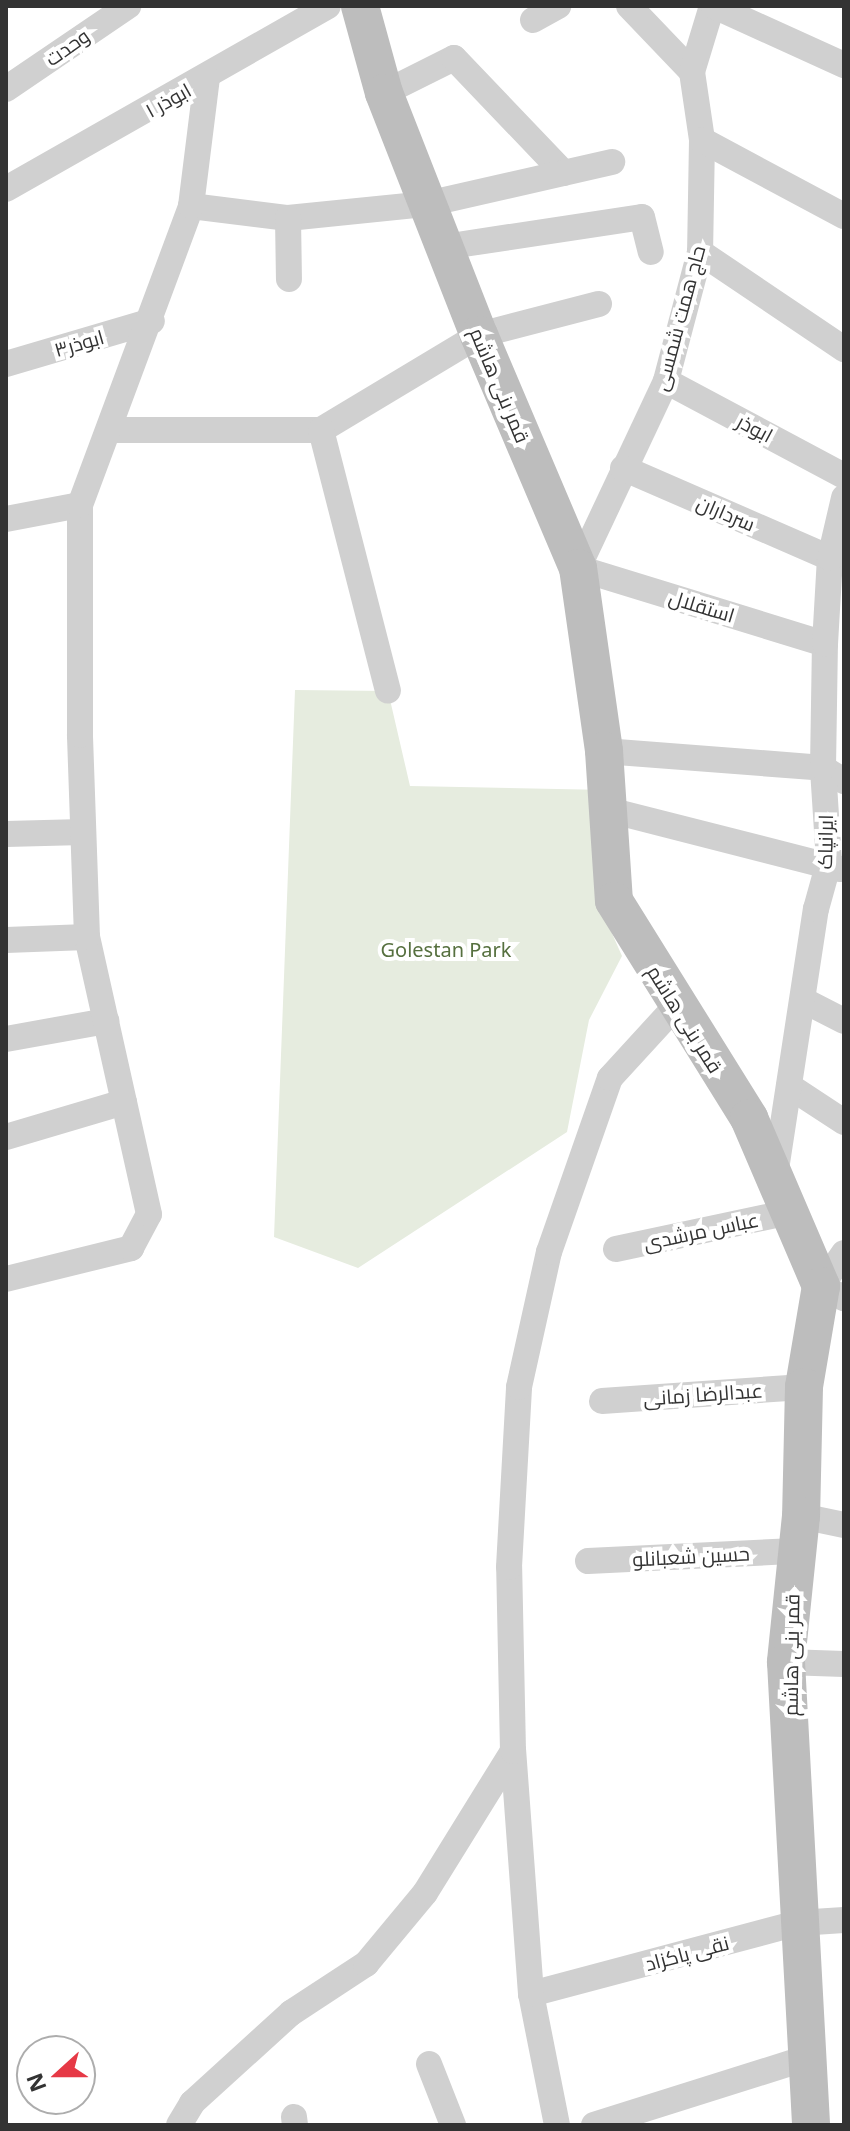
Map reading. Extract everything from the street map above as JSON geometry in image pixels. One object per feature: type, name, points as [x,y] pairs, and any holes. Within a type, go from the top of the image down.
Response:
[{"type":"street","name":"وحدت","points":[[6,89],[128,6]]},
{"type":"street","name":"ابوذر ۱","points":[[6,189],[207,78],[328,6]]},
{"type":"street","name":"قمر بنی هاشم","points":[[360,6],[384,93],[427,204],[578,568],[604,751],[614,901],[675,1007],[749,1118],[780,1198],[832,1292],[804,1387],[798,1533],[786,1662],[811,2125]]},
{"type":"street","points":[[533,20],[558,6]]},
{"type":"street","points":[[629,6],[692,72]]},
{"type":"street","points":[[713,6],[844,65]]},
{"type":"street","name":"حاج همت شمسی","points":[[578,568],[666,381],[700,252],[702,140],[692,72],[713,6]]},
{"type":"street","points":[[384,93],[454,58],[564,173]]},
{"type":"street","points":[[6,1279],[131,1248],[149,1214],[87,937],[80,505],[152,321],[191,206],[207,78]]},
{"type":"street","points":[[702,140],[844,216]]},
{"type":"street","points":[[191,206],[288,218],[427,204],[612,162]]},
{"type":"street","points":[[444,247],[642,217],[651,252]]},
{"type":"street","points":[[288,218],[289,279]]},
{"type":"street","points":[[700,252],[844,349]]},
{"type":"street","points":[[110,430],[321,430],[479,335],[599,304]]},
{"type":"street","name":"ابوذر۳","points":[[6,364],[152,321]]},
{"type":"street","name":"ابوذر","points":[[666,381],[844,476]]},
{"type":"street","points":[[321,430],[388,691]]},
{"type":"street","name":"سرداران","points":[[623,468],[830,558]]},
{"type":"street","name":"ایرانپاک","points":[[780,1198],[789,1086],[803,1000],[836,867],[834,774],[825,644],[836,589],[830,558],[844,498]]},
{"type":"street","points":[[6,519],[80,505]]},
{"type":"street","name":"استقلال","points":[[578,568],[825,644]]},
{"type":"street","points":[[604,751],[834,774]]},
{"type":"street","points":[[609,810],[836,867]]},
{"type":"street","points":[[6,834],[83,832]]},
{"type":"street","points":[[6,940],[87,937]]},
{"type":"street","points":[[803,1000],[844,1021]]},
{"type":"street","points":[[557,2125],[531,1994],[513,1751],[509,1567],[519,1387],[549,1252],[610,1078],[675,1007]]},
{"type":"street","points":[[6,1039],[106,1021]]},
{"type":"street","points":[[789,1086],[844,1122]]},
{"type":"street","points":[[6,1137],[124,1102]]},
{"type":"street","name":"عباس مرشدی","points":[[616,1249],[780,1198]]},
{"type":"street","points":[[832,1292],[844,1253]]},
{"type":"street","name":"عبدالرضا زمانی","points":[[602,1401],[804,1387]]},
{"type":"street","name":"حسین شعبانلو","points":[[588,1561],[844,1525]]},
{"type":"street","points":[[786,1662],[844,1664]]},
{"type":"street","points":[[179,2125],[192,2103],[291,2013],[366,1964],[425,1893],[513,1751]]},
{"type":"street","name":"نقی پاکزاد","points":[[531,1994],[798,1923],[844,1920]]},
{"type":"street","points":[[594,2125],[807,2058]]},
{"type":"street","points":[[429,2064],[453,2125]]},
{"type":"green space","name":"Golestan Park","points":[[295,690],[388,691],[410,786],[607,790],[599,904],[622,956],[589,1020],[567,1132],[358,1268],[274,1237]]}]
